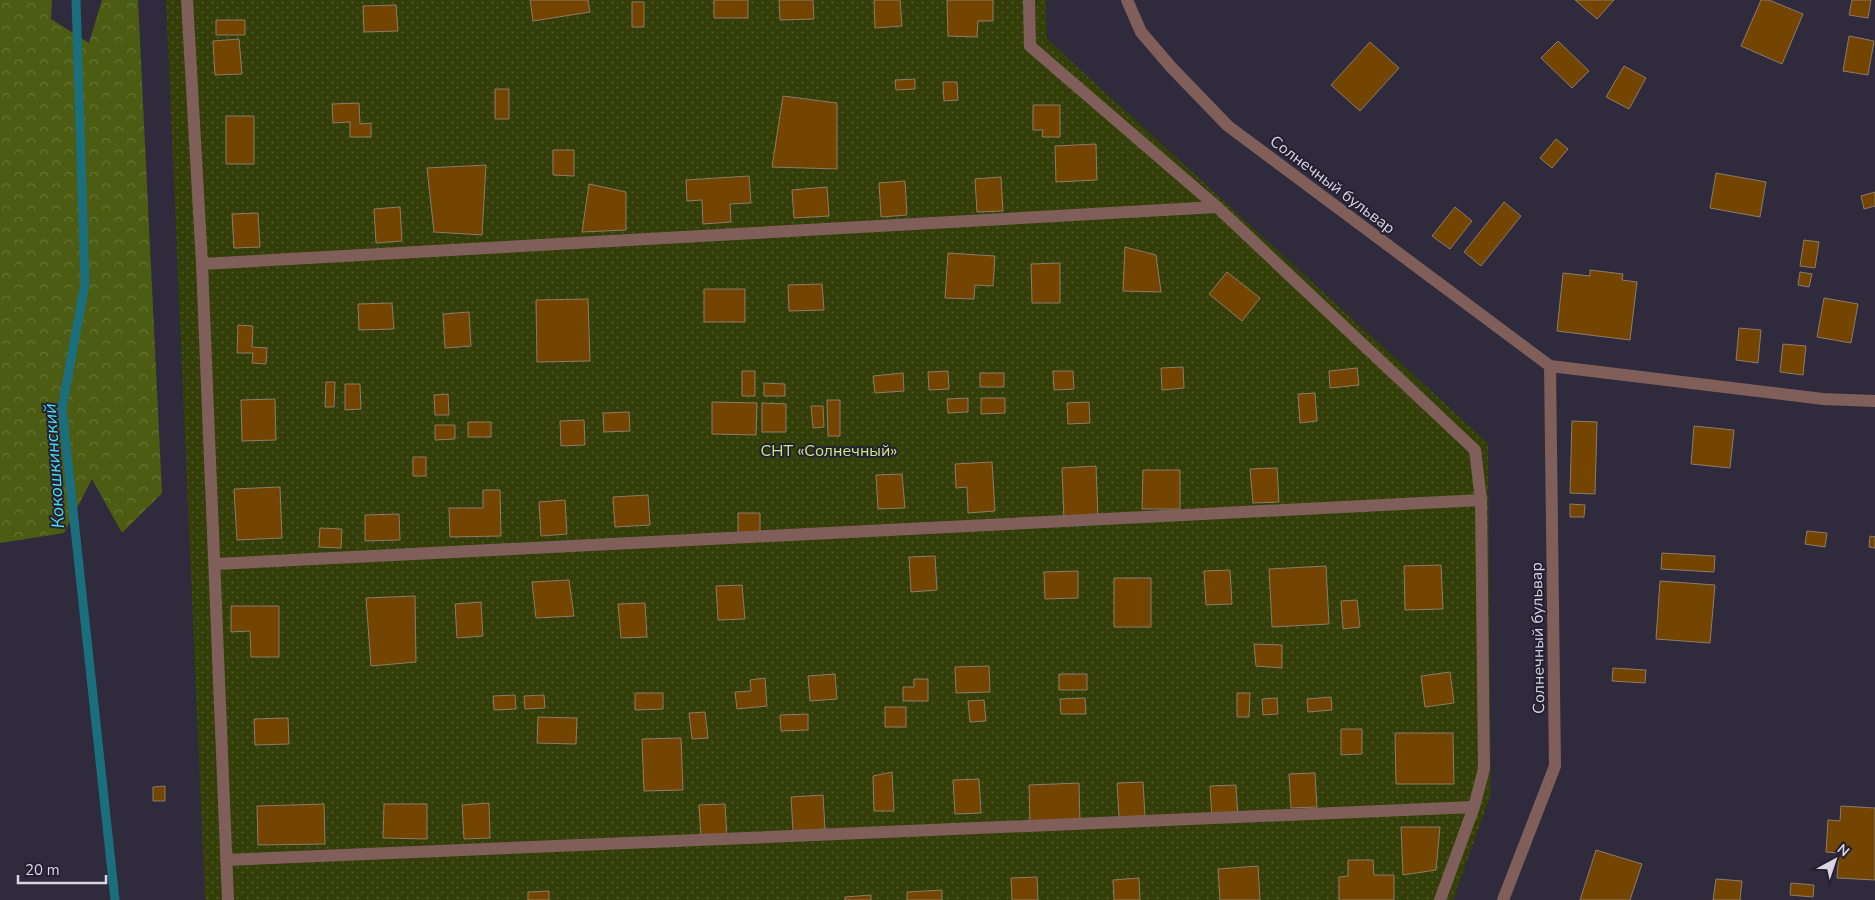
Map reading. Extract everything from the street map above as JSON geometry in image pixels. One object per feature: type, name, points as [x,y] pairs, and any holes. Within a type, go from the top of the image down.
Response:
[{"type":"street","points":[[186,0],[202,264],[216,564],[228,900]]},
{"type":"street","points":[[1029,0],[1030,46],[1217,207],[1475,450],[1481,500],[1484,769],[1474,807],[1440,900]]},
{"type":"street","name":"Солнечный бульвар","points":[[1127,0],[1141,32],[1171,68],[1228,126],[1550,366],[1823,399],[1875,401]]},
{"type":"street","points":[[202,264],[1217,207]]},
{"type":"street","name":"Солнечный бульвар","points":[[1502,900],[1554,766],[1550,366]]},
{"type":"street","points":[[216,564],[1481,500]]},
{"type":"street","points":[[226,860],[1474,807]]},
{"type":"green space","points":[[0,0],[52,0],[51,19],[89,43],[102,0],[138,0],[162,493],[122,533],[92,479],[64,533],[0,543]]},
{"type":"green space","name":"СНТ «Солнечный»","points":[[166,0],[1046,0],[1047,39],[1488,443],[1491,794],[1453,900],[205,900]]},
{"type":"building","points":[[530,0],[588,0],[590,12],[533,21]]},
{"type":"building","points":[[714,0],[748,0],[748,18],[714,18]]},
{"type":"building","points":[[779,0],[813,0],[814,19],[780,20]]},
{"type":"building","points":[[874,0],[900,0],[902,26],[875,28]]},
{"type":"building","points":[[947,0],[993,0],[993,21],[978,21],[977,37],[948,36]]},
{"type":"building","points":[[1575,0],[1614,0],[1597,19]]},
{"type":"building","points":[[1761,0],[1769,0],[1803,14],[1782,64],[1741,46]]},
{"type":"building","points":[[1852,0],[1871,0],[1868,18],[1849,15]]},
{"type":"building","points":[[632,2],[644,2],[644,27],[632,27]]},
{"type":"building","points":[[396,5],[398,31],[364,32],[363,6]]},
{"type":"building","points":[[216,20],[245,20],[245,35],[216,35]]},
{"type":"building","points":[[1849,36],[1874,41],[1868,75],[1843,71]]},
{"type":"building","points":[[239,39],[242,74],[215,75],[213,41]]},
{"type":"building","points":[[1558,41],[1589,71],[1572,88],[1541,58]]},
{"type":"building","points":[[1370,42],[1399,68],[1360,111],[1331,85]]},
{"type":"building","points":[[1624,66],[1646,78],[1629,109],[1606,97]]},
{"type":"building","points":[[915,79],[915,89],[896,90],[895,80]]},
{"type":"building","points":[[943,82],[957,82],[958,100],[944,101]]},
{"type":"building","points":[[495,89],[509,89],[509,119],[495,119]]},
{"type":"building","points":[[783,96],[837,103],[837,169],[772,167]]},
{"type":"building","points":[[359,103],[360,124],[371,123],[371,137],[350,137],[350,122],[333,123],[332,104]]},
{"type":"building","points":[[1033,105],[1060,105],[1060,137],[1042,137],[1043,130],[1033,130]]},
{"type":"building","points":[[226,116],[254,116],[254,164],[226,164]]},
{"type":"building","points":[[1556,139],[1568,149],[1552,168],[1540,158]]},
{"type":"building","points":[[1096,144],[1097,180],[1056,182],[1055,146]]},
{"type":"building","points":[[553,150],[574,150],[574,176],[553,175]]},
{"type":"building","points":[[486,165],[482,235],[434,232],[427,168]]},
{"type":"building","points":[[1716,173],[1766,182],[1760,217],[1710,208]]},
{"type":"building","points":[[749,176],[751,203],[730,204],[731,222],[703,224],[702,200],[687,201],[686,180]]},
{"type":"building","points":[[1001,177],[1003,211],[977,212],[975,179]]},
{"type":"building","points":[[905,181],[907,215],[881,217],[879,183]]},
{"type":"building","points":[[589,184],[626,192],[626,230],[582,232]]},
{"type":"building","points":[[827,187],[829,216],[794,218],[792,190]]},
{"type":"building","points":[[1875,192],[1875,206],[1864,209],[1861,196]]},
{"type":"building","points":[[1504,202],[1521,216],[1481,266],[1464,252]]},
{"type":"building","points":[[400,207],[402,241],[376,243],[374,209]]},
{"type":"building","points":[[1455,207],[1472,221],[1450,249],[1432,236]]},
{"type":"building","points":[[258,213],[260,247],[234,248],[232,214]]},
{"type":"building","points":[[1804,240],[1819,242],[1815,268],[1800,266]]},
{"type":"building","points":[[1125,247],[1156,255],[1161,292],[1123,291]]},
{"type":"building","points":[[948,253],[995,256],[993,286],[975,285],[974,299],[945,298]]},
{"type":"building","points":[[1060,263],[1060,303],[1032,303],[1031,264]]},
{"type":"building","points":[[1590,270],[1623,274],[1622,280],[1637,282],[1630,340],[1557,331],[1563,273],[1590,276]]},
{"type":"building","points":[[1227,272],[1260,298],[1242,321],[1209,294]]},
{"type":"building","points":[[1800,272],[1812,274],[1809,287],[1798,285]]},
{"type":"building","points":[[822,284],[824,310],[789,311],[788,285]]},
{"type":"building","points":[[704,289],[745,289],[745,322],[704,322]]},
{"type":"building","points":[[1824,298],[1858,304],[1851,343],[1817,337]]},
{"type":"building","points":[[588,299],[590,361],[537,362],[536,300]]},
{"type":"building","points":[[392,303],[394,329],[359,330],[358,304]]},
{"type":"building","points":[[469,312],[471,346],[445,348],[443,314]]},
{"type":"building","points":[[238,325],[253,326],[252,347],[267,348],[266,364],[252,363],[253,353],[237,353]]},
{"type":"building","points":[[1739,328],[1761,330],[1758,363],[1736,360]]},
{"type":"building","points":[[1783,344],[1806,346],[1803,375],[1780,372]]},
{"type":"building","points":[[1183,367],[1184,388],[1162,390],[1161,368]]},
{"type":"building","points":[[1357,368],[1359,385],[1330,388],[1329,371]]},
{"type":"building","points":[[742,371],[755,371],[755,396],[742,396]]},
{"type":"building","points":[[948,371],[949,389],[929,390],[928,372]]},
{"type":"building","points":[[1053,371],[1073,371],[1074,389],[1054,390]]},
{"type":"building","points":[[903,373],[904,391],[875,393],[873,376]]},
{"type":"building","points":[[980,373],[1004,373],[1004,387],[980,387]]},
{"type":"building","points":[[326,382],[335,382],[334,407],[325,407]]},
{"type":"building","points":[[764,383],[785,384],[785,396],[764,396]]},
{"type":"building","points":[[345,384],[360,384],[361,409],[345,410]]},
{"type":"building","points":[[1315,393],[1317,421],[1300,423],[1298,394]]},
{"type":"building","points":[[448,394],[449,415],[435,415],[434,395]]},
{"type":"building","points":[[968,398],[968,412],[948,413],[947,399]]},
{"type":"building","points":[[981,398],[1005,398],[1005,413],[981,414]]},
{"type":"building","points":[[275,399],[276,440],[242,441],[241,400]]},
{"type":"building","points":[[827,400],[840,400],[840,436],[828,436]]},
{"type":"building","points":[[712,402],[757,403],[756,435],[712,434]]},
{"type":"building","points":[[1089,402],[1090,423],[1068,424],[1067,403]]},
{"type":"building","points":[[762,403],[786,404],[786,432],[762,432]]},
{"type":"building","points":[[811,406],[823,406],[824,427],[813,428]]},
{"type":"building","points":[[629,412],[630,431],[604,432],[603,413]]},
{"type":"building","points":[[584,420],[585,445],[561,446],[560,421]]},
{"type":"building","points":[[1572,421],[1597,422],[1595,494],[1570,493]]},
{"type":"building","points":[[468,422],[491,422],[491,437],[468,437]]},
{"type":"building","points":[[435,425],[455,425],[455,439],[435,440]]},
{"type":"building","points":[[1694,426],[1734,430],[1730,468],[1691,464]]},
{"type":"building","points":[[413,457],[426,457],[426,476],[413,476]]},
{"type":"building","points":[[992,462],[995,511],[968,513],[967,487],[956,488],[955,464]]},
{"type":"building","points":[[1096,466],[1098,518],[1064,519],[1062,468]]},
{"type":"building","points":[[1277,468],[1279,502],[1253,503],[1250,469]]},
{"type":"building","points":[[1143,470],[1180,470],[1180,509],[1142,509]]},
{"type":"building","points":[[902,474],[905,508],[878,509],[876,475]]},
{"type":"building","points":[[280,487],[282,538],[237,540],[234,489]]},
{"type":"building","points":[[483,490],[500,490],[501,536],[450,537],[449,508],[483,508]]},
{"type":"building","points":[[648,495],[650,525],[615,527],[613,497]]},
{"type":"building","points":[[565,500],[567,534],[541,536],[539,502]]},
{"type":"building","points":[[1570,504],[1585,505],[1584,517],[1570,517]]},
{"type":"building","points":[[738,513],[760,513],[760,538],[738,538]]},
{"type":"building","points":[[399,514],[400,540],[365,541],[365,515]]},
{"type":"building","points":[[320,528],[342,529],[341,548],[319,547]]},
{"type":"building","points":[[1807,531],[1827,533],[1825,547],[1805,544]]},
{"type":"building","points":[[1870,536],[1875,537],[1875,548],[1869,547]]},
{"type":"building","points":[[1662,553],[1715,556],[1714,572],[1661,569]]},
{"type":"building","points":[[935,556],[937,590],[911,592],[909,557]]},
{"type":"building","points":[[1441,565],[1443,609],[1405,610],[1404,566]]},
{"type":"building","points":[[1326,566],[1329,624],[1272,627],[1269,569]]},
{"type":"building","points":[[1230,570],[1232,604],[1206,605],[1204,571]]},
{"type":"building","points":[[1078,571],[1078,598],[1045,599],[1044,572]]},
{"type":"building","points":[[1114,578],[1151,578],[1151,627],[1114,627]]},
{"type":"building","points":[[569,580],[574,616],[536,618],[532,582]]},
{"type":"building","points":[[1660,581],[1715,585],[1710,643],[1656,639]]},
{"type":"building","points":[[742,585],[745,619],[718,620],[716,586]]},
{"type":"building","points":[[415,596],[416,662],[371,666],[366,598]]},
{"type":"building","points":[[1357,600],[1360,627],[1343,629],[1341,601]]},
{"type":"building","points":[[481,602],[483,636],[457,638],[455,604]]},
{"type":"building","points":[[645,603],[647,637],[621,638],[618,604]]},
{"type":"building","points":[[231,606],[279,606],[279,657],[251,657],[250,631],[231,632]]},
{"type":"building","points":[[1254,644],[1282,645],[1282,668],[1256,666]]},
{"type":"building","points":[[989,666],[990,692],[956,693],[955,667]]},
{"type":"building","points":[[1613,668],[1646,670],[1645,683],[1612,681]]},
{"type":"building","points":[[1450,672],[1454,703],[1425,707],[1421,676]]},
{"type":"building","points":[[835,674],[837,699],[810,701],[808,676]]},
{"type":"building","points":[[1059,674],[1087,674],[1087,690],[1059,690]]},
{"type":"building","points":[[765,678],[767,706],[737,709],[735,692],[751,691],[750,680]]},
{"type":"building","points":[[914,679],[928,679],[928,701],[903,701],[903,687],[914,687]]},
{"type":"building","points":[[635,693],[663,693],[663,709],[635,710]]},
{"type":"building","points":[[1237,693],[1250,693],[1249,717],[1237,717]]},
{"type":"building","points":[[515,695],[516,709],[494,710],[493,696]]},
{"type":"building","points":[[544,695],[545,708],[525,709],[524,696]]},
{"type":"building","points":[[1331,697],[1332,710],[1308,712],[1307,699]]},
{"type":"building","points":[[1085,698],[1086,714],[1061,714],[1060,699]]},
{"type":"building","points":[[1277,698],[1278,714],[1263,715],[1262,699]]},
{"type":"building","points":[[984,700],[986,721],[970,722],[968,701]]},
{"type":"building","points":[[885,707],[906,707],[906,727],[885,727]]},
{"type":"building","points":[[705,712],[708,738],[692,739],[689,713]]},
{"type":"building","points":[[808,714],[808,730],[781,731],[780,715]]},
{"type":"building","points":[[538,717],[577,718],[576,744],[537,743]]},
{"type":"building","points":[[288,718],[289,744],[255,745],[254,719]]},
{"type":"building","points":[[1341,729],[1362,729],[1362,754],[1341,755]]},
{"type":"building","points":[[1395,733],[1453,733],[1454,784],[1396,784]]},
{"type":"building","points":[[681,738],[683,790],[644,791],[642,739]]},
{"type":"building","points":[[892,772],[894,811],[874,811],[873,776]]},
{"type":"building","points":[[1315,773],[1317,807],[1291,808],[1289,774]]},
{"type":"building","points":[[979,779],[981,813],[955,814],[953,780]]},
{"type":"building","points":[[1143,782],[1145,816],[1119,817],[1117,783]]},
{"type":"building","points":[[1079,783],[1080,823],[1030,825],[1029,785]]},
{"type":"building","points":[[1236,785],[1238,819],[1212,820],[1210,786]]},
{"type":"building","points":[[165,786],[165,801],[153,801],[153,787]]},
{"type":"building","points":[[823,795],[825,829],[793,831],[791,797]]},
{"type":"building","points":[[489,803],[490,838],[464,839],[462,805]]},
{"type":"building","points":[[324,804],[325,844],[258,845],[257,806]]},
{"type":"building","points":[[384,804],[427,804],[427,839],[383,838]]},
{"type":"building","points":[[725,804],[727,838],[701,839],[699,805]]},
{"type":"building","points":[[1841,806],[1875,808],[1875,880],[1837,878],[1839,853],[1826,852],[1828,820],[1840,821]]},
{"type":"building","points":[[1401,827],[1440,827],[1436,870],[1403,875]]},
{"type":"building","points":[[1596,850],[1642,864],[1630,900],[1580,900]]},
{"type":"building","points":[[1348,860],[1373,860],[1374,875],[1394,875],[1394,900],[1339,900],[1339,877],[1348,876]]},
{"type":"building","points":[[1258,866],[1260,900],[1220,900],[1218,869]]},
{"type":"building","points":[[1037,877],[1038,900],[1012,900],[1011,878]]},
{"type":"building","points":[[1139,878],[1140,900],[1114,900],[1113,880]]},
{"type":"building","points":[[1716,879],[1742,881],[1740,900],[1713,900]]},
{"type":"building","points":[[1791,883],[1814,885],[1813,897],[1790,895]]},
{"type":"building","points":[[942,890],[942,900],[907,900],[907,892]]},
{"type":"building","points":[[549,891],[549,900],[528,900],[528,892]]},
{"type":"building","points":[[871,895],[871,900],[845,900],[845,897]]},
{"type":"waterway","name":"Кокошкинский","points":[[76,0],[85,284],[62,408],[115,900]]}]
